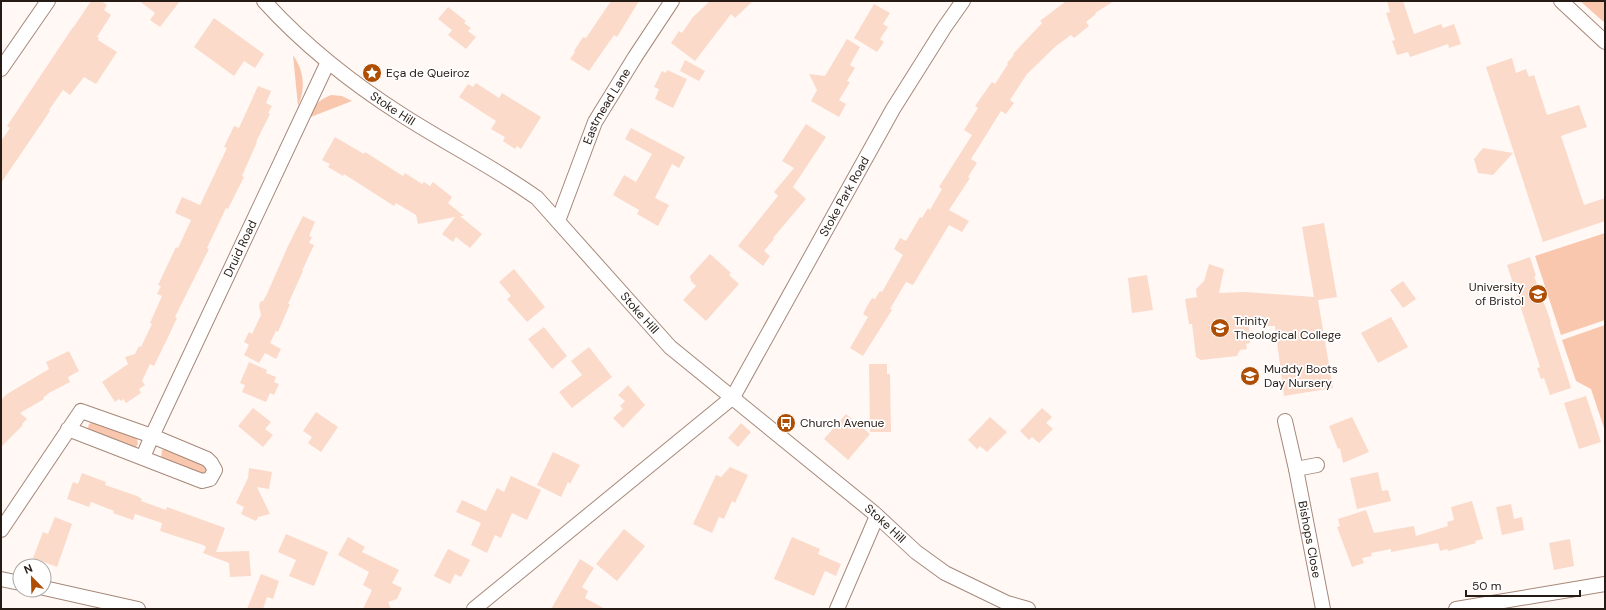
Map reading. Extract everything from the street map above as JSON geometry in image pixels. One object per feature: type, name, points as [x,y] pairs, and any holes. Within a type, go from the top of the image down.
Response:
[{"type":"street","points":[[1,69],[48,1]]},
{"type":"street","name":"Stoke Hill","points":[[264,1],[328,62],[345,76],[403,116],[512,180],[537,198],[583,251],[670,346],[877,516],[916,552],[945,572],[1007,603],[1028,609]]},
{"type":"street","name":"Eastmead Lane","points":[[558,221],[595,122],[635,56],[672,1]]},
{"type":"street","name":"Stoke Park Road","points":[[733,397],[893,109],[962,1]]},
{"type":"street","points":[[1561,1],[1605,42]]},
{"type":"street","name":"Druid Road","points":[[143,458],[328,62]]},
{"type":"street","points":[[474,609],[733,397]]},
{"type":"street","points":[[1,530],[68,429],[81,411],[152,436],[207,459],[215,470],[210,479],[202,481],[68,429]]},
{"type":"street","name":"Bishops Close","points":[[1285,421],[1296,469],[1323,609]]},
{"type":"street","points":[[1296,469],[1317,465]]},
{"type":"street","points":[[837,609],[877,516]]},
{"type":"street","points":[[1,579],[12,581]]},
{"type":"street","points":[[1456,609],[1605,584]]},
{"type":"street","points":[[52,590],[138,609]]},
{"type":"shaded area","points":[[1580,1],[1605,1],[1605,23]]},
{"type":"shaded area","points":[[293,55],[300,67],[303,80],[301,99],[298,106]]},
{"type":"shaded area","points":[[331,95],[342,96],[352,101],[308,118],[317,104]]},
{"type":"shaded area","points":[[1605,233],[1605,320],[1561,335],[1535,256]]},
{"type":"shaded area","points":[[1605,325],[1605,431],[1591,389],[1576,381],[1562,340]]},
{"type":"shaded area","points":[[93,422],[134,436],[137,439],[138,444],[136,447],[131,449],[87,431],[89,424]]},
{"type":"shaded area","points":[[166,449],[207,465],[208,476],[161,458],[162,450]]},
{"type":"building","points":[[91,1],[101,1],[107,5],[104,10],[111,15],[97,37],[99,38],[98,40],[117,52],[96,84],[84,77],[70,95],[63,90],[1,183],[1,141],[10,128],[7,126]]},
{"type":"building","points":[[139,1],[180,1],[160,27],[150,20],[155,13]]},
{"type":"building","points":[[611,1],[639,1],[617,37],[614,35],[589,71],[570,59],[583,37],[586,38]]},
{"type":"building","points":[[710,1],[753,1],[735,18],[731,14],[695,61],[671,43],[679,31],[682,33],[693,17]]},
{"type":"building","points":[[1066,1],[1114,1],[1095,13],[1096,14],[1086,22],[1089,26],[1074,38],[1071,35],[1056,46],[1027,74],[1010,100],[1014,103],[1006,114],[1001,111],[971,159],[977,163],[968,177],[970,178],[949,210],[969,221],[962,232],[949,225],[913,285],[906,282],[890,309],[892,310],[863,356],[850,348],[868,317],[863,314],[872,298],[875,299],[880,291],[882,292],[903,255],[894,249],[900,238],[906,241],[920,217],[922,218],[928,208],[930,210],[942,189],[939,187],[972,135],[964,130],[978,108],[975,106],[992,82],[995,84],[1008,64],[1007,63],[1014,55],[1013,54],[1042,23],[1040,21]]},
{"type":"building","points":[[1387,1],[1403,1],[1414,34],[1441,24],[1443,28],[1454,24],[1461,44],[1449,48],[1448,44],[1410,57],[1408,52],[1397,55],[1392,41],[1395,40],[1386,13],[1390,12]]},
{"type":"building","points":[[874,4],[890,13],[883,24],[888,27],[880,39],[884,42],[877,52],[854,38]]},
{"type":"building","points":[[448,7],[466,21],[464,23],[471,28],[468,31],[476,37],[466,49],[448,35],[452,30],[438,19]]},
{"type":"building","points":[[214,18],[264,54],[255,68],[244,61],[234,76],[194,47]]},
{"type":"building","points":[[847,39],[860,47],[850,65],[855,68],[847,81],[850,82],[839,100],[846,104],[839,117],[811,101],[817,90],[809,74],[825,76]]},
{"type":"building","points":[[1512,58],[1516,73],[1526,69],[1529,77],[1534,75],[1547,115],[1579,105],[1587,127],[1561,136],[1584,205],[1605,198],[1605,221],[1543,242],[1486,67]]},
{"type":"building","points":[[685,60],[705,71],[699,81],[680,71]]},
{"type":"building","points":[[667,70],[687,79],[673,108],[655,99],[659,89],[654,87],[662,71],[666,73]]},
{"type":"building","points":[[476,83],[499,98],[502,93],[541,117],[521,149],[517,146],[515,149],[503,141],[505,137],[491,129],[496,121],[459,97],[468,84],[473,87]]},
{"type":"building","points":[[258,86],[271,91],[266,103],[272,106],[268,113],[270,114],[256,142],[242,176],[244,177],[228,209],[226,208],[207,248],[209,249],[175,317],[177,318],[154,366],[150,364],[142,381],[145,385],[139,389],[141,393],[126,403],[123,399],[121,401],[119,399],[115,402],[102,382],[128,364],[125,357],[135,354],[139,346],[141,347],[152,324],[150,323],[162,296],[157,294],[161,286],[158,285],[191,220],[175,213],[182,197],[200,205],[227,148],[224,147],[234,126],[239,128]]},
{"type":"building","points":[[806,124],[826,137],[793,187],[806,199],[764,251],[770,256],[763,266],[738,246],[778,196],[774,192],[794,168],[782,161]]},
{"type":"building","points":[[631,128],[685,157],[679,168],[672,164],[655,198],[669,205],[658,226],[637,214],[639,210],[613,195],[624,175],[636,182],[652,154],[625,139]]},
{"type":"building","points":[[335,137],[364,154],[365,152],[403,176],[405,173],[422,184],[424,182],[430,186],[433,182],[452,197],[448,203],[464,216],[460,216],[482,234],[470,248],[456,237],[453,242],[442,234],[455,217],[418,224],[416,215],[396,203],[394,206],[344,174],[343,176],[328,167],[330,164],[322,160]]},
{"type":"building","points":[[1483,148],[1513,153],[1493,175],[1478,173],[1474,159]]},
{"type":"building","points":[[303,216],[315,222],[309,236],[312,237],[309,243],[314,245],[288,304],[290,304],[278,332],[276,331],[270,343],[281,349],[276,359],[265,353],[259,363],[244,355],[249,345],[244,342],[249,332],[252,334],[261,315],[259,306],[260,302],[263,301],[267,294]]},
{"type":"building","name":"Trinity Theological College","points":[[1324,223],[1337,297],[1318,300],[1333,388],[1284,396],[1275,326],[1249,326],[1250,343],[1246,344],[1247,349],[1240,350],[1237,356],[1201,360],[1196,357],[1192,324],[1189,324],[1185,299],[1197,297],[1196,289],[1204,281],[1209,264],[1224,269],[1219,293],[1245,292],[1314,297],[1302,227]]},
{"type":"building","points":[[710,254],[731,273],[729,275],[739,284],[706,321],[683,300],[696,286],[691,281],[690,276]]},
{"type":"building","points":[[1530,257],[1536,276],[1534,276],[1551,322],[1571,388],[1550,395],[1544,378],[1541,379],[1537,368],[1540,367],[1507,265]]},
{"type":"building","points":[[514,269],[545,307],[527,322],[507,299],[511,296],[499,282]]},
{"type":"building","points":[[1147,275],[1153,310],[1132,313],[1128,278]]},
{"type":"building","points":[[1403,281],[1416,299],[1403,308],[1390,290]]},
{"type":"building","points":[[1391,317],[1408,347],[1378,363],[1361,333]]},
{"type":"building","points":[[544,327],[567,356],[552,369],[528,339]]},
{"type":"building","points":[[589,347],[612,377],[572,408],[559,392],[582,375],[571,361]]},
{"type":"building","points":[[69,351],[79,371],[68,377],[70,382],[49,393],[43,398],[44,399],[20,413],[27,419],[1,447],[1,400],[7,394],[49,369],[46,362]]},
{"type":"building","points":[[249,362],[267,370],[266,373],[276,377],[274,382],[279,384],[274,395],[270,393],[266,402],[242,392],[245,385],[240,383]]},
{"type":"building","points":[[869,364],[887,364],[887,374],[890,374],[891,432],[870,432]]},
{"type":"building","points":[[628,385],[645,405],[623,428],[613,418],[623,409],[620,406],[625,401],[618,395]]},
{"type":"building","points":[[1586,396],[1601,442],[1579,449],[1564,403]]},
{"type":"building","points":[[253,408],[271,422],[265,429],[273,435],[263,447],[238,426]]},
{"type":"building","points":[[1042,408],[1052,417],[1046,423],[1053,429],[1039,443],[1032,437],[1029,440],[1020,431]]},
{"type":"building","points":[[316,412],[338,427],[321,452],[308,443],[312,437],[303,431]]},
{"type":"building","points":[[846,414],[870,434],[848,460],[824,439]]},
{"type":"building","points":[[990,417],[1007,432],[987,452],[980,446],[977,449],[968,440]]},
{"type":"building","points":[[1352,417],[1369,452],[1343,463],[1340,448],[1338,449],[1329,426]]},
{"type":"building","points":[[741,423],[751,432],[738,447],[728,438]]},
{"type":"building","points":[[553,452],[580,465],[570,484],[568,482],[561,497],[537,485]]},
{"type":"building","points":[[730,467],[748,475],[735,503],[732,501],[724,519],[719,517],[712,533],[693,524],[716,475],[721,477]]},
{"type":"building","points":[[249,468],[272,472],[269,489],[257,487],[270,514],[258,517],[256,521],[241,514],[244,507],[236,503],[248,478]]},
{"type":"building","points":[[1378,472],[1382,491],[1388,490],[1391,501],[1357,509],[1350,478]]},
{"type":"building","points":[[82,473],[106,482],[105,485],[137,496],[142,499],[141,501],[166,510],[167,507],[225,528],[216,552],[249,551],[251,576],[230,577],[229,563],[203,553],[206,547],[203,545],[160,531],[162,523],[135,514],[133,520],[113,513],[114,511],[91,502],[89,507],[67,499],[73,482],[78,484]]},
{"type":"building","points":[[511,476],[541,490],[527,520],[512,513],[501,538],[495,535],[487,553],[471,545],[481,523],[456,512],[462,500],[486,511],[497,488],[504,492]]},
{"type":"building","points":[[1472,501],[1483,539],[1475,541],[1476,543],[1448,551],[1447,549],[1440,551],[1438,543],[1391,552],[1391,549],[1371,553],[1372,556],[1362,558],[1364,563],[1352,567],[1337,527],[1340,526],[1338,519],[1366,510],[1374,533],[1414,526],[1416,536],[1448,526],[1447,522],[1454,520],[1451,507]]},
{"type":"building","points":[[1511,504],[1514,519],[1522,517],[1524,530],[1502,535],[1496,507]]},
{"type":"building","points":[[55,517],[72,524],[57,567],[52,565],[52,558],[33,558],[43,532],[48,534]]},
{"type":"building","points":[[624,529],[645,546],[617,581],[596,564]]},
{"type":"building","points":[[286,534],[328,552],[314,586],[289,576],[296,560],[278,552]]},
{"type":"building","points":[[348,537],[365,547],[362,552],[399,570],[392,583],[402,588],[397,599],[388,602],[391,609],[363,609],[372,590],[363,585],[369,572],[338,555]]},
{"type":"building","points":[[792,537],[820,549],[818,554],[841,564],[836,576],[825,571],[814,596],[774,579]]},
{"type":"building","points":[[1570,539],[1574,566],[1554,570],[1549,543]]},
{"type":"building","points":[[448,549],[470,560],[461,577],[455,574],[450,584],[434,576]]},
{"type":"building","points":[[580,559],[594,568],[582,587],[588,591],[585,598],[605,609],[551,609]]},
{"type":"building","points":[[261,574],[279,581],[273,599],[267,597],[263,609],[247,609]]},
{"type":"place","name":"Eça de Queiroz","points":[[372,73]]},
{"type":"place","name":"University of Bristol","points":[[1538,294]]},
{"type":"place","name":"Trinity Theological College","points":[[1220,328]]},
{"type":"place","name":"Muddy Boots Day Nursery","points":[[1250,376]]},
{"type":"place","name":"Church Avenue","points":[[786,423]]}]
